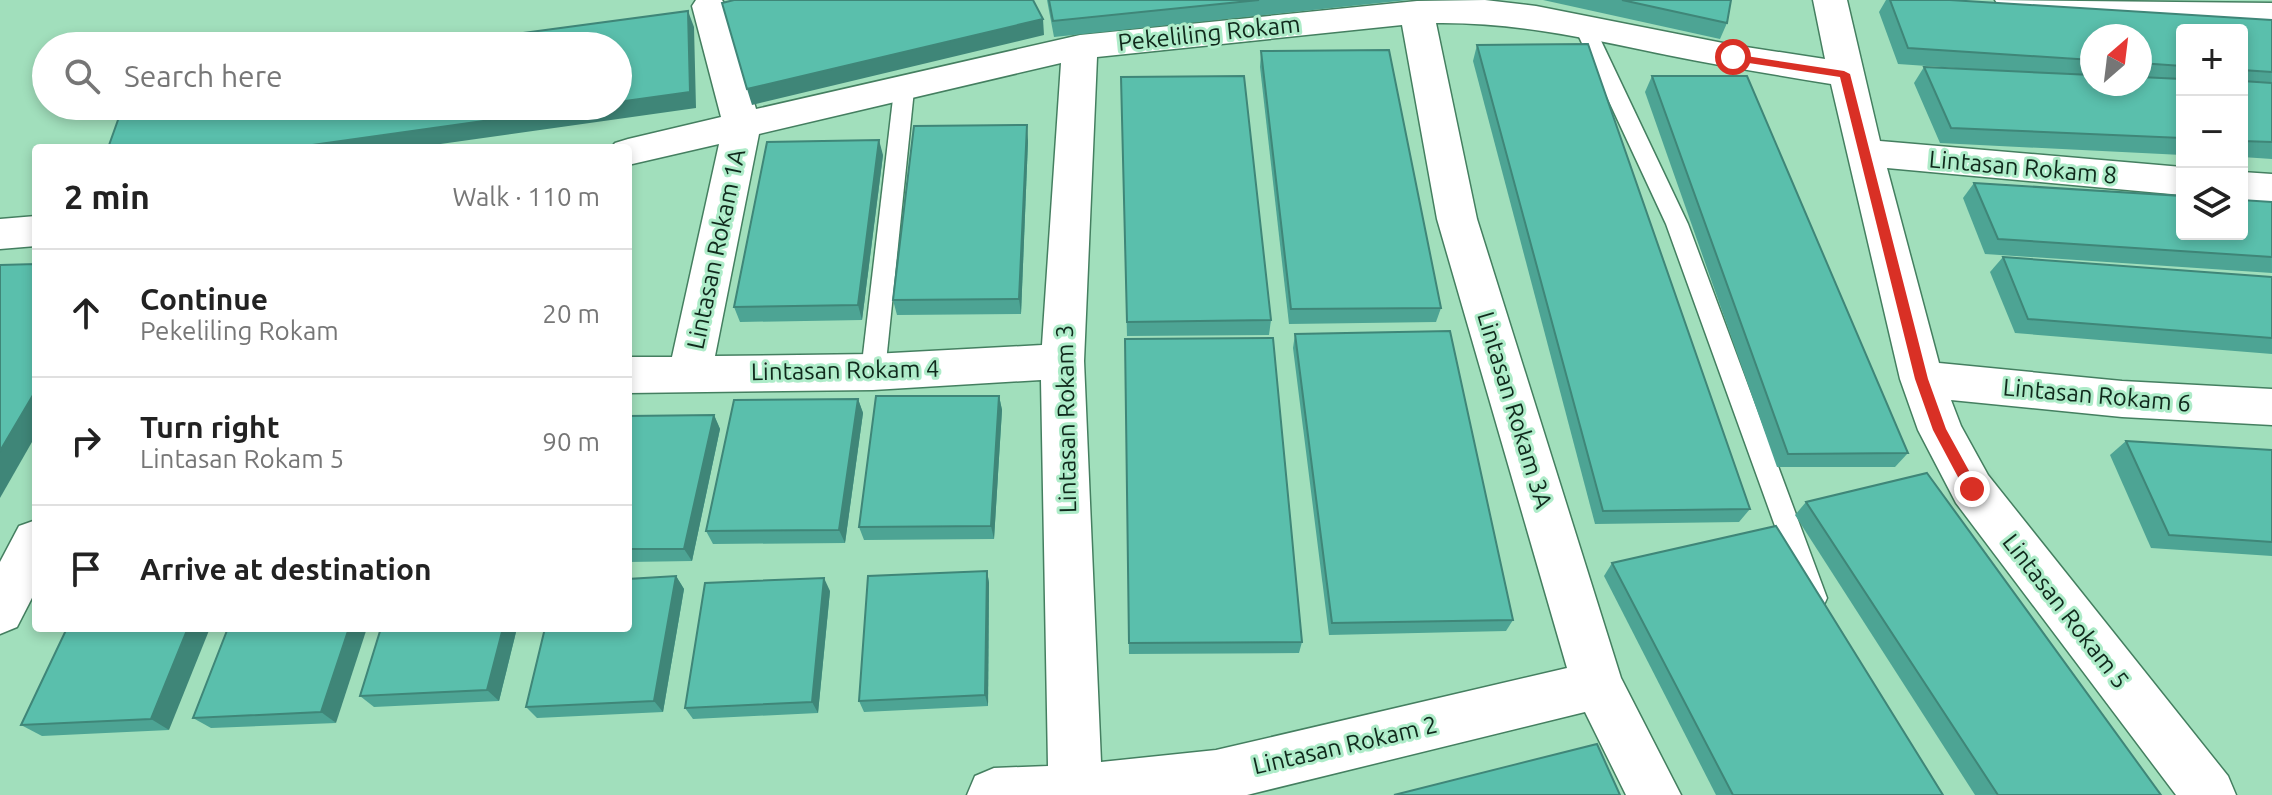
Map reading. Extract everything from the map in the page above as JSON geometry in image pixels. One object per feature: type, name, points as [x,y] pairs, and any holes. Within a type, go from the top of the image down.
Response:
[{"type":"street","name":"Lintasan Rokam 5","points":[[1830,0],[1864,153],[1922,379],[1940,430],[1972,489],[2209,795]]},
{"type":"street","points":[[2012,0],[2272,14]]},
{"type":"street","points":[[708,6],[742,126]]},
{"type":"street","name":"Pekeliling Rokam","points":[[632,151],[1080,47],[1417,12],[1484,11],[1584,26],[1733,57],[1844,74]]},
{"type":"street","name":"Lintasan Rokam 3A","points":[[1417,12],[1457,219],[1598,685],[1654,795]]},
{"type":"street","name":"Lintasan Rokam 3","points":[[1075,792],[1062,361],[1080,47]]},
{"type":"street","name":"Lintasan Rokam 1A","points":[[690,372],[742,126]]},
{"type":"street","name":"Lintasan Rokam 8","points":[[1864,153],[2176,180]]},
{"type":"street","points":[[2248,186],[2272,188]]},
{"type":"street","name":"Lintasan Rokam 4","points":[[632,375],[873,372],[1062,361]]},
{"type":"street","name":"Lintasan Rokam 6","points":[[1922,379],[2122,399],[2272,407]]},
{"type":"street","points":[[0,611],[32,549]]},
{"type":"street","name":"Lintasan Rokam 2","points":[[994,795],[1075,792],[1216,776],[1598,685]]},
{"type":"lane","points":[[1584,26],[1677,224],[1815,602],[1824,615]]},
{"type":"lane","points":[[873,372],[904,90]]},
{"type":"building","points":[[734,0],[1033,0],[1043,19],[747,89],[722,3]]},
{"type":"building","points":[[1049,0],[1259,0],[1053,21]]},
{"type":"building","points":[[1622,0],[1731,0],[1727,23]]},
{"type":"building","points":[[1890,0],[1950,0],[2272,20],[2272,72],[2248,70],[2248,24],[2176,24],[2176,66],[2152,64],[2152,24],[2080,24],[2080,59],[1908,48]]},
{"type":"building","points":[[688,11],[690,92],[632,100],[632,32],[530,32]]},
{"type":"building","points":[[1588,44],[1750,509],[1603,511],[1477,45]]},
{"type":"building","points":[[1389,50],[1441,308],[1291,309],[1261,51]]},
{"type":"building","points":[[1924,67],[2080,74],[2080,96],[2152,96],[2152,78],[2176,79],[2176,138],[1951,128]]},
{"type":"building","points":[[1244,76],[1271,320],[1127,322],[1121,77]]},
{"type":"building","points":[[1652,76],[1747,76],[1908,453],[1788,454]]},
{"type":"building","points":[[2248,81],[2272,83],[2272,142],[2248,141]]},
{"type":"building","points":[[118,120],[490,120],[319,144],[109,144]]},
{"type":"building","points":[[1027,125],[1019,299],[893,300],[914,126]]},
{"type":"building","points":[[879,140],[858,305],[734,307],[767,142]]},
{"type":"building","points":[[1974,183],[2176,196],[2176,240],[2248,240],[2248,200],[2272,202],[2272,257],[1998,239]]},
{"type":"building","points":[[2003,257],[2272,277],[2272,338],[2028,319]]},
{"type":"building","points":[[32,264],[32,397],[0,451],[0,265]]},
{"type":"building","points":[[1450,331],[1513,620],[1332,623],[1295,334]]},
{"type":"building","points":[[1273,338],[1302,642],[1129,643],[1125,339]]},
{"type":"building","points":[[876,396],[999,396],[991,526],[859,527]]},
{"type":"building","points":[[858,399],[839,530],[706,531],[734,400]]},
{"type":"building","points":[[714,415],[684,549],[632,549],[632,416]]},
{"type":"building","points":[[2126,441],[2272,450],[2272,542],[2169,535]]},
{"type":"building","points":[[1927,473],[2161,795],[1998,795],[1806,502]]},
{"type":"building","points":[[1776,526],[1943,795],[1733,795],[1612,563]]},
{"type":"building","points":[[987,571],[985,695],[859,701],[868,576]]},
{"type":"building","points":[[676,576],[654,701],[526,707],[544,632],[632,632],[632,579]]},
{"type":"building","points":[[824,578],[812,702],[685,708],[705,583]]},
{"type":"building","points":[[65,632],[186,632],[151,719],[21,725]]},
{"type":"building","points":[[226,632],[348,632],[321,712],[193,718]]},
{"type":"building","points":[[380,632],[502,632],[487,690],[360,696]]},
{"type":"building","points":[[1597,744],[1620,795],[1394,795]]},
{"type":"route","points":[[1733,57],[1802,70],[1844,74],[1922,379],[1940,430],[1972,489]]}]
